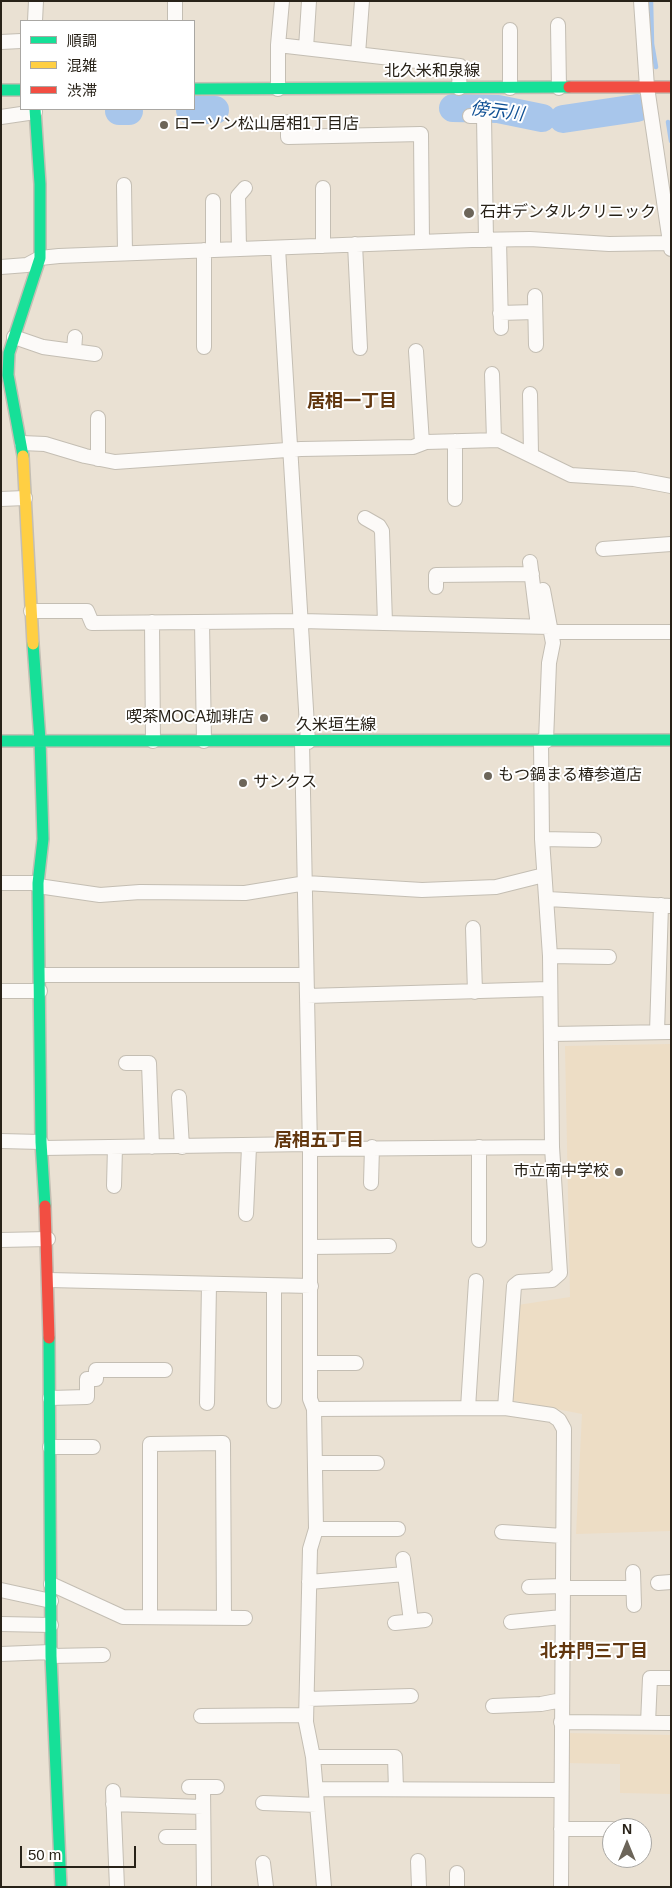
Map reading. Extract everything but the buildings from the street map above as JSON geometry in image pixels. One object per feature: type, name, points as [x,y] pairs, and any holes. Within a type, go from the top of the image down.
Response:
[{"type":"street","points":[[35,20],[36,1]]},
{"type":"street","points":[[175,1],[175,20]]},
{"type":"street","points":[[278,89],[278,45],[282,1]]},
{"type":"street","points":[[306,48],[309,1]]},
{"type":"street","points":[[358,54],[362,1]]},
{"type":"street","points":[[641,1],[647,87],[671,249]]},
{"type":"street","points":[[558,25],[559,88]]},
{"type":"street","points":[[510,30],[510,88]]},
{"type":"street","points":[[1,42],[20,41]]},
{"type":"street","points":[[278,45],[460,66],[459,88]]},
{"type":"street","name":"北久米和泉線","points":[[195,89],[671,87]]},
{"type":"street","points":[[1,90],[20,90]]},
{"type":"street","points":[[1,116],[35,110],[40,184],[40,258],[9,353],[5,385],[22,444],[40,740],[43,839],[38,885],[41,975],[42,1145],[49,1280],[51,1654],[61,1887]]},
{"type":"street","points":[[470,116],[484,116],[501,328]]},
{"type":"street","points":[[288,122],[288,137],[361,129],[421,134],[422,242]]},
{"type":"street","points":[[124,185],[125,253]]},
{"type":"street","points":[[239,249],[238,196],[245,188]]},
{"type":"street","points":[[323,188],[323,246]]},
{"type":"street","points":[[204,347],[208,250],[213,201]]},
{"type":"street","points":[[1,267],[27,265],[40,258],[355,244],[530,239],[609,244],[670,243]]},
{"type":"street","points":[[355,244],[360,348]]},
{"type":"street","points":[[278,248],[301,621],[305,742],[306,996],[311,1247],[310,1399],[314,1409],[316,1529],[310,1549],[306,1715],[314,1757],[324,1887]]},
{"type":"street","points":[[535,296],[536,345]]},
{"type":"street","points":[[500,313],[535,312]]},
{"type":"street","points":[[14,337],[43,348],[95,354]]},
{"type":"street","points":[[74,351],[75,337]]},
{"type":"street","points":[[416,351],[422,444]]},
{"type":"street","points":[[492,374],[494,440]]},
{"type":"street","points":[[530,394],[531,454]]},
{"type":"street","points":[[98,418],[98,459]]},
{"type":"street","points":[[22,444],[45,444],[98,459],[130,461],[291,450],[413,447],[422,444],[455,441],[494,440],[504,442],[531,454],[571,475],[634,479],[671,486]]},
{"type":"street","points":[[455,441],[456,499]]},
{"type":"street","points":[[1,499],[25,498]]},
{"type":"street","points":[[365,518],[379,526],[382,531],[385,623]]},
{"type":"street","points":[[603,549],[671,544]]},
{"type":"street","points":[[436,587],[436,575],[531,568],[547,628]]},
{"type":"street","points":[[505,1408],[514,1286],[519,1282],[552,1280],[560,1273],[552,1147],[548,899],[544,875],[542,839],[547,628],[543,590]]},
{"type":"street","points":[[31,611],[87,610],[92,623],[301,621],[671,632]]},
{"type":"street","points":[[152,622],[153,741]]},
{"type":"street","points":[[202,622],[204,741]]},
{"type":"street","name":"久米垣生線","points":[[1,741],[671,740]]},
{"type":"street","points":[[542,839],[594,840]]},
{"type":"street","points":[[1,884],[38,885],[100,895],[140,892],[207,894],[245,893],[306,883],[422,890],[496,888],[544,875]]},
{"type":"street","points":[[548,899],[666,906],[664,1032],[551,1034]]},
{"type":"street","points":[[473,928],[475,992]]},
{"type":"street","points":[[550,956],[609,957]]},
{"type":"street","points":[[41,975],[306,975]]},
{"type":"street","points":[[306,996],[549,989]]},
{"type":"street","points":[[1,991],[40,991]]},
{"type":"street","points":[[126,1063],[150,1063],[152,1147]]},
{"type":"street","points":[[179,1097],[182,1147]]},
{"type":"street","points":[[1,1141],[42,1145],[115,1147],[552,1147]]},
{"type":"street","points":[[114,1186],[115,1147]]},
{"type":"street","points":[[246,1214],[250,1147]]},
{"type":"street","points":[[371,1182],[372,1147]]},
{"type":"street","points":[[479,1147],[479,1240]]},
{"type":"street","points":[[1,1240],[48,1239]]},
{"type":"street","points":[[311,1247],[389,1246]]},
{"type":"street","points":[[49,1280],[311,1286]]},
{"type":"street","points":[[468,1408],[476,1281]]},
{"type":"street","points":[[207,1403],[209,1284]]},
{"type":"street","points":[[274,1286],[274,1401]]},
{"type":"street","points":[[310,1363],[356,1363]]},
{"type":"street","points":[[50,1398],[87,1397],[87,1379],[96,1379],[96,1370],[165,1370]]},
{"type":"street","points":[[314,1409],[505,1408],[552,1415],[559,1420],[564,1429],[561,1887]]},
{"type":"street","points":[[150,1617],[150,1444],[223,1443],[224,1618]]},
{"type":"street","points":[[50,1447],[93,1447]]},
{"type":"street","points":[[315,1463],[378,1463]]},
{"type":"street","points":[[316,1529],[398,1530]]},
{"type":"street","points":[[502,1532],[563,1536]]},
{"type":"street","points":[[395,1623],[418,1621],[405,1574],[403,1559]]},
{"type":"street","points":[[633,1572],[634,1605]]},
{"type":"street","points":[[309,1582],[405,1574]]},
{"type":"street","points":[[50,1584],[123,1617],[245,1618]]},
{"type":"street","points":[[529,1587],[633,1588]]},
{"type":"street","points":[[1,1590],[51,1601]]},
{"type":"street","points":[[511,1622],[562,1618]]},
{"type":"street","points":[[1,1624],[51,1625]]},
{"type":"street","points":[[1,1654],[103,1655]]},
{"type":"street","points":[[648,1722],[650,1678],[671,1678]]},
{"type":"street","points":[[306,1698],[411,1696]]},
{"type":"street","points":[[492,1706],[541,1704],[562,1700]]},
{"type":"street","points":[[201,1716],[306,1715]]},
{"type":"street","points":[[562,1722],[671,1723]]},
{"type":"street","points":[[314,1757],[395,1757],[396,1789]]},
{"type":"street","points":[[203,1787],[204,1887]]},
{"type":"street","points":[[316,1789],[561,1790]]},
{"type":"street","points":[[117,1887],[113,1798],[203,1808]]},
{"type":"street","points":[[264,1803],[317,1805]]},
{"type":"street","points":[[561,1829],[602,1829]]},
{"type":"street","points":[[166,1837],[203,1837]]},
{"type":"street","points":[[418,1861],[419,1887]]},
{"type":"street","points":[[263,1863],[266,1887]]},
{"type":"shaded area","name":"市立南中学校","points":[[671,1044],[671,1531],[576,1534],[582,1414],[511,1400],[518,1305],[570,1297],[565,1046]]},
{"type":"shaded area","points":[[566,1733],[671,1735],[671,1794],[620,1793],[620,1764],[565,1763]]},
{"type":"waterway","points":[[651,1],[652,44],[656,67]]},
{"type":"waterway","name":"傍示川","points":[[453,108],[498,109],[542,118]]},
{"type":"waterway","name":"傍示川","points":[[563,119],[637,108]]},
{"type":"waterway","name":"傍示川","points":[[190,110],[215,110]]},
{"type":"waterway","name":"傍示川","points":[[119,111],[129,111]]},
{"type":"waterway","points":[[668,122],[671,141]]},
{"type":"traffic: fast","points":[[195,89],[569,87]]},
{"type":"traffic: fast","points":[[1,90],[20,90]]},
{"type":"traffic: fast","points":[[23,456],[8,375],[9,353],[40,258],[40,184],[35,110]]},
{"type":"traffic: fast","points":[[33,644],[40,740],[43,839],[38,883],[41,1142],[45,1206]]},
{"type":"traffic: fast","points":[[1,741],[671,740]]},
{"type":"traffic: fast","points":[[49,1338],[51,1656],[61,1887]]},
{"type":"traffic: slow","points":[[23,456],[33,644]]},
{"type":"traffic: jam","points":[[569,87],[671,87]]},
{"type":"traffic: jam","points":[[45,1206],[49,1338]]},
{"type":"place","name":"ローソン松山居相1丁目店","points":[[164,125]]},
{"type":"place","name":"石井デンタルクリニック","points":[[469,213]]},
{"type":"place","name":"喫茶MOCA珈琲店","points":[[264,718]]},
{"type":"place","name":"もつ鍋まる椿参道店","points":[[488,776]]},
{"type":"place","name":"サンクス","points":[[243,783]]},
{"type":"place","name":"市立南中学校","points":[[619,1172]]},
{"type":"district","name":"居相一丁目","points":[[352,402]]},
{"type":"district","name":"居相五丁目","points":[[319,1141]]},
{"type":"district","name":"北井門三丁目","points":[[594,1652]]}]
